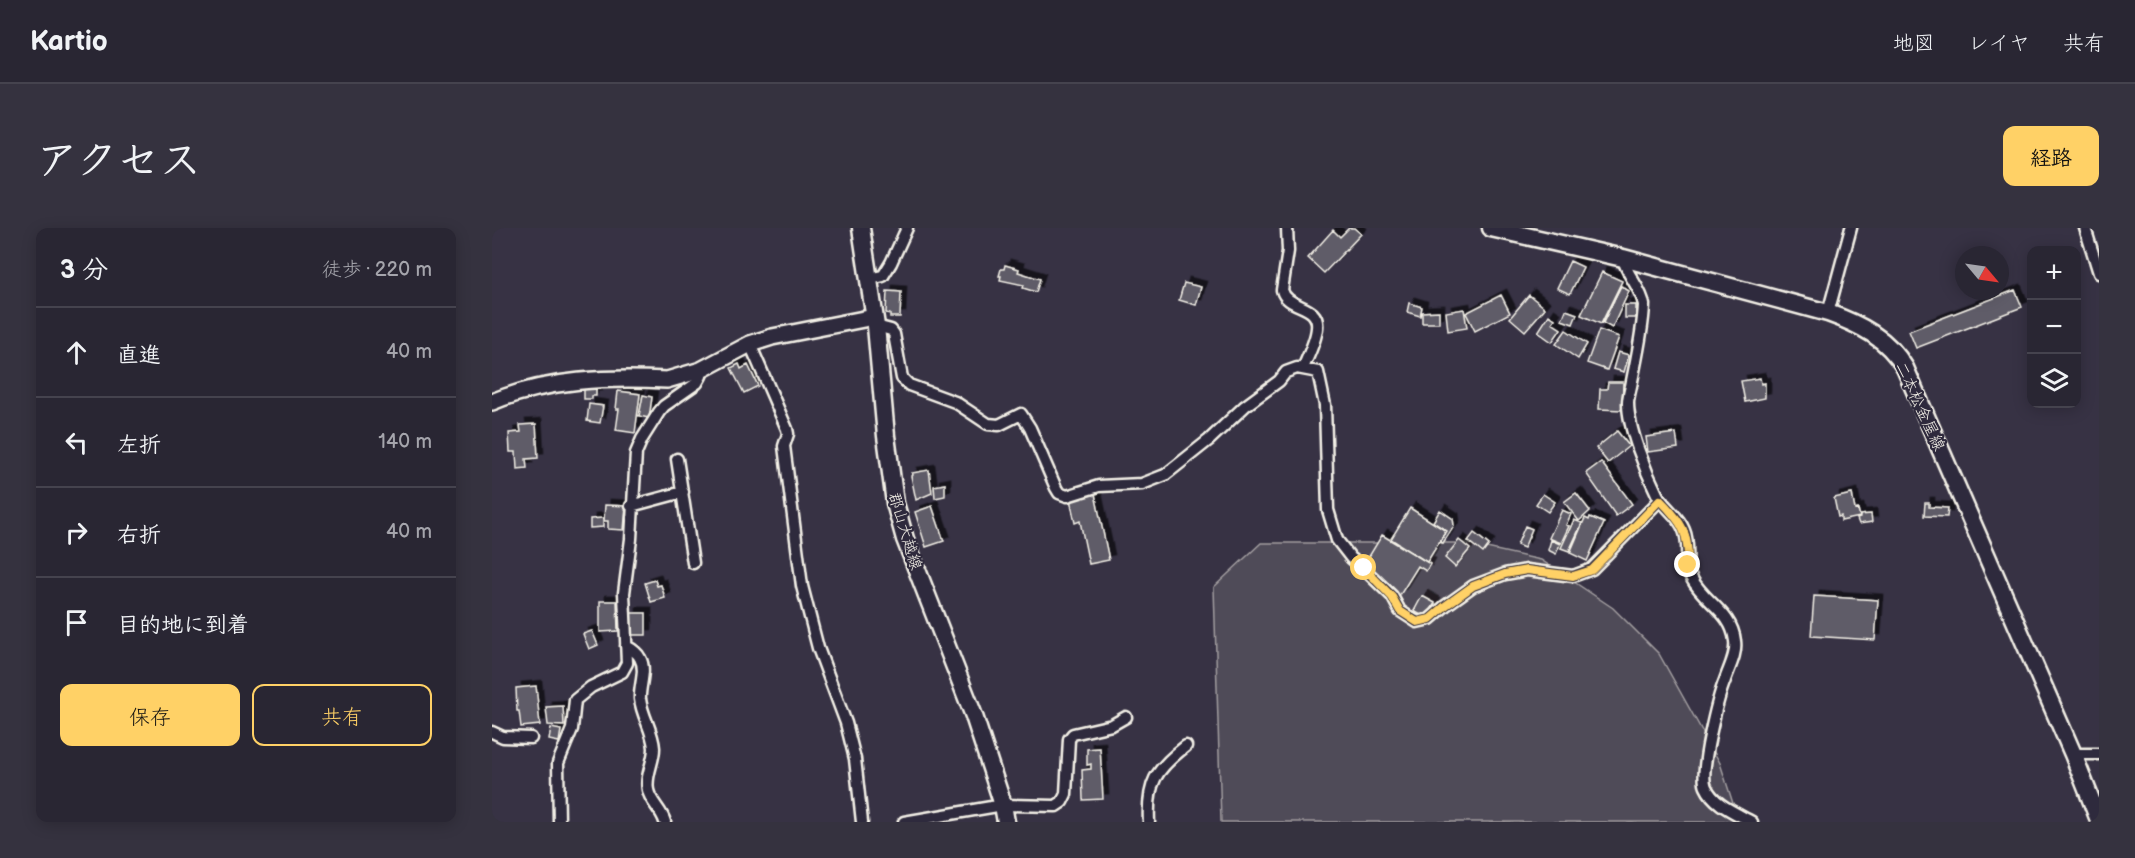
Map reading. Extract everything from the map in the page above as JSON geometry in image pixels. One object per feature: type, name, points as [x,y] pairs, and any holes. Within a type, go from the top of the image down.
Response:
[{"type":"main road","name":"郡山大越線","points":[[861,228],[875,322],[895,503],[905,539],[974,716],[1003,805],[1006,822]]},
{"type":"main road","name":"二本松金屋線","points":[[1491,228],[1623,258],[1828,313],[1853,322],[1879,338],[1894,352],[1905,368],[2073,754],[2099,820]]},
{"type":"street","points":[[869,279],[883,276],[907,228]]},
{"type":"street","points":[[1287,228],[1288,251],[1283,296],[1315,315],[1317,328],[1303,368]]},
{"type":"street","points":[[1828,313],[1851,228]]},
{"type":"street","points":[[2085,228],[2099,273]]},
{"type":"street","points":[[1623,258],[1625,268],[1640,291],[1644,305],[1628,402],[1645,466],[1660,500],[1676,515],[1684,529],[1692,580],[1722,612],[1731,626],[1735,640],[1734,655],[1715,713],[1705,773],[1706,786],[1712,797],[1752,822]]},
{"type":"street","points":[[492,402],[514,393],[545,385],[587,381],[667,380],[700,370],[750,344],[772,337],[875,322],[894,334],[902,378],[909,385],[955,402],[988,424],[999,425],[1021,414],[1030,428],[1059,493],[1067,496],[1099,486],[1142,484],[1165,475],[1209,440],[1245,406],[1279,381],[1286,372],[1293,368],[1303,368],[1318,372],[1322,387],[1325,405],[1328,510],[1337,540],[1351,558],[1392,597],[1400,611],[1417,622],[1430,619],[1473,586],[1505,574],[1527,570],[1573,576],[1592,570],[1660,500]]},
{"type":"street","points":[[750,344],[787,429],[788,434],[784,446],[802,586],[818,648],[846,723],[855,759],[862,822]]},
{"type":"street","points":[[559,822],[558,763],[572,729],[575,700],[591,687],[622,672],[627,663],[624,593],[636,453],[642,439],[664,406],[697,383],[701,376],[700,370]]},
{"type":"street","points":[[678,459],[693,563]]},
{"type":"street","points":[[632,506],[683,492]]},
{"type":"street","points":[[626,646],[640,657],[643,667],[640,697],[654,750],[647,782],[648,791],[663,814],[665,822]]},
{"type":"street","points":[[904,822],[1003,805],[1056,806],[1066,794],[1069,739],[1073,734],[1112,725],[1126,717]]},
{"type":"street","points":[[492,732],[510,738],[531,738]]},
{"type":"street","points":[[1149,822],[1149,793],[1152,783],[1170,758],[1186,746]]},
{"type":"street","points":[[2073,754],[2099,754]]},
{"type":"shaded area","points":[[1261,543],[1464,543],[1541,560],[1613,608],[1659,654],[1720,763],[1739,822],[1221,822],[1214,587]]},
{"type":"building","points":[[1349,228],[1354,228],[1361,234],[1324,273],[1308,258],[1333,230],[1340,237]]},
{"type":"building","points":[[1570,261],[1583,267],[1570,294],[1557,288]]},
{"type":"building","points":[[1005,265],[1040,279],[1036,292],[1023,288],[1024,285],[1000,280],[1001,269],[1004,269]]},
{"type":"building","points":[[1602,272],[1622,281],[1601,324],[1581,315]]},
{"type":"building","points":[[1184,283],[1201,287],[1196,305],[1179,300]]},
{"type":"building","points":[[1621,286],[1629,291],[1612,328],[1603,323]]},
{"type":"building","points":[[2015,290],[2022,307],[1916,348],[1909,331],[1989,300],[2009,300],[2009,292]]},
{"type":"building","points":[[887,291],[901,292],[900,317],[890,317],[890,314],[886,313]]},
{"type":"building","points":[[1501,295],[1510,313],[1475,331],[1466,313]]},
{"type":"building","points":[[1529,295],[1545,308],[1525,331],[1510,318]]},
{"type":"building","points":[[1409,303],[1422,307],[1420,316],[1407,312]]},
{"type":"building","points":[[1625,305],[1636,305],[1636,318],[1625,318]]},
{"type":"building","points":[[1464,309],[1467,328],[1448,331],[1446,312]]},
{"type":"building","points":[[1566,310],[1577,314],[1573,324],[1562,320]]},
{"type":"building","points":[[1439,311],[1439,323],[1422,323],[1422,312]]},
{"type":"building","points":[[1549,315],[1555,319],[1552,323],[1561,329],[1552,342],[1538,332]]},
{"type":"building","points":[[1566,330],[1587,344],[1578,359],[1556,344]]},
{"type":"building","points":[[1599,330],[1619,337],[1607,370],[1587,363]]},
{"type":"building","points":[[1618,352],[1629,355],[1624,372],[1613,369]]},
{"type":"building","points":[[739,364],[741,369],[748,365],[758,386],[744,393],[731,368]]},
{"type":"building","points":[[1760,378],[1761,384],[1765,383],[1765,398],[1745,402],[1741,381]]},
{"type":"building","points":[[1608,382],[1623,382],[1622,410],[1599,409],[1600,389],[1607,389]]},
{"type":"building","points":[[584,387],[596,387],[596,396],[592,396],[592,399],[584,399]]},
{"type":"building","points":[[618,391],[640,394],[635,433],[616,430],[619,409],[616,409]]},
{"type":"building","points":[[643,395],[652,397],[649,418],[639,416]]},
{"type":"building","points":[[589,404],[603,406],[600,423],[587,421]]},
{"type":"building","points":[[536,424],[538,458],[526,459],[527,468],[517,469],[516,452],[510,452],[509,433],[521,432],[520,425]]},
{"type":"building","points":[[1617,431],[1629,446],[1608,463],[1596,448]]},
{"type":"building","points":[[1676,433],[1678,448],[1648,452],[1646,437]]},
{"type":"building","points":[[1601,462],[1632,504],[1616,516],[1586,473]]},
{"type":"building","points":[[929,470],[932,493],[916,500],[912,473]]},
{"type":"building","points":[[945,484],[945,496],[935,498],[934,486]]},
{"type":"building","points":[[1576,493],[1590,511],[1579,521],[1564,502]]},
{"type":"building","points":[[1095,494],[1109,560],[1089,564],[1080,521],[1075,523],[1070,499]]},
{"type":"building","points":[[1543,494],[1555,502],[1548,512],[1536,504]]},
{"type":"building","points":[[1852,494],[1855,510],[1858,509],[1860,517],[1841,521],[1834,498]]},
{"type":"building","points":[[1925,503],[1929,503],[1929,507],[1948,508],[1947,517],[1924,516]]},
{"type":"building","points":[[605,505],[626,506],[624,530],[608,529],[608,521],[604,521]]},
{"type":"building","points":[[932,506],[944,541],[926,547],[915,512]]},
{"type":"building","points":[[1410,508],[1446,531],[1427,562],[1391,539]]},
{"type":"building","points":[[1440,510],[1453,519],[1454,526],[1443,543],[1440,542],[1447,531],[1433,522]]},
{"type":"building","points":[[1562,510],[1571,514],[1566,525],[1569,526],[1561,543],[1549,538]]},
{"type":"building","points":[[1871,514],[1872,522],[1859,524],[1857,519],[1860,515]]},
{"type":"building","points":[[1590,517],[1604,523],[1587,561],[1570,553],[1585,518],[1589,520]]},
{"type":"building","points":[[603,518],[603,527],[590,528],[590,519]]},
{"type":"building","points":[[1574,520],[1582,523],[1569,551],[1561,548]]},
{"type":"building","points":[[1525,526],[1532,529],[1524,548],[1517,545]]},
{"type":"building","points":[[1474,533],[1489,545],[1483,553],[1468,541]]},
{"type":"building","points":[[1382,535],[1430,564],[1426,571],[1418,566],[1400,595],[1362,568]]},
{"type":"building","points":[[1459,540],[1470,549],[1455,567],[1445,558]]},
{"type":"building","points":[[1551,540],[1560,544],[1556,554],[1548,550]]},
{"type":"building","points":[[655,580],[657,586],[661,585],[665,598],[651,602],[645,583]]},
{"type":"building","points":[[1422,596],[1435,603],[1426,618],[1414,611]]},
{"type":"building","points":[[1814,596],[1878,600],[1875,640],[1811,636]]},
{"type":"building","points":[[600,601],[617,601],[618,631],[600,632]]},
{"type":"building","points":[[631,613],[646,613],[646,635],[631,635]]},
{"type":"building","points":[[592,631],[598,645],[589,649],[583,634]]},
{"type":"building","points":[[536,686],[540,725],[521,727],[519,711],[517,711],[516,688]]},
{"type":"building","points":[[563,706],[564,726],[548,725],[546,707]]},
{"type":"building","points":[[551,728],[561,730],[559,742],[549,740]]},
{"type":"building","points":[[1100,748],[1103,799],[1083,800],[1082,770],[1091,769],[1091,764],[1087,765],[1087,749]]},
{"type":"route","points":[[1364,568],[1392,597],[1400,611],[1417,622],[1430,619],[1473,586],[1505,574],[1527,570],[1573,576],[1592,570],[1660,500],[1676,515],[1684,529],[1688,565]]}]
